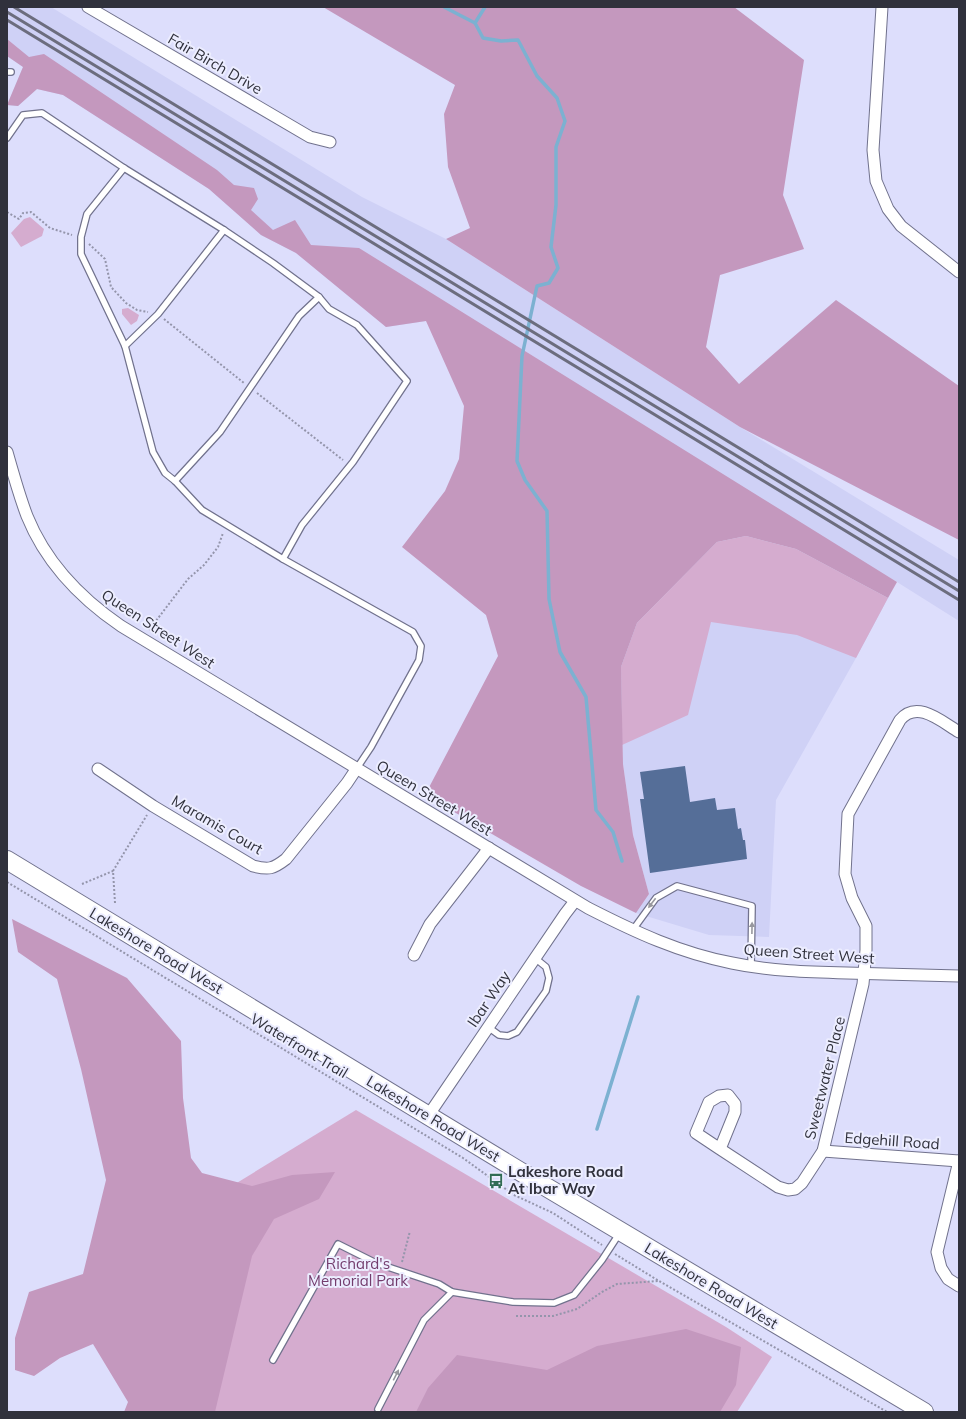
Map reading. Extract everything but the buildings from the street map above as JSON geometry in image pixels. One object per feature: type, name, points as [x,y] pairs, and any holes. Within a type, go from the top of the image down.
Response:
[{"type":"main road","name":"Lakeshore Road West","points":[[7,860],[620,1232],[924,1412]]},
{"type":"street","name":"Fair Birch Drive","points":[[88,7],[310,137],[330,142]]},
{"type":"street","points":[[882,7],[873,150],[876,181],[888,209],[901,226],[959,272]]},
{"type":"street","name":"Queen Street West","points":[[7,452],[27,516],[40,542],[57,568],[80,595],[96,608],[142,639],[575,901],[632,931],[683,951],[751,967],[802,972],[959,976]]},
{"type":"street","name":"Sweetwater Place","points":[[720,1149],[735,1112],[735,1104],[728,1095],[719,1096],[709,1102],[696,1132],[720,1149],[778,1187],[788,1190],[795,1189],[802,1183],[823,1151],[863,984],[864,974],[866,926],[852,898],[845,874],[848,814],[904,714],[917,711],[929,713],[959,732]]},
{"type":"street","name":"Maramis Court","points":[[98,770],[153,806],[253,866],[264,869],[275,868],[286,859],[347,783],[357,768]]},
{"type":"street","points":[[414,955],[430,924],[489,848]]},
{"type":"street","name":"Ibar Way","points":[[428,1116],[564,914],[575,901]]},
{"type":"street","name":"Edgehill Road","points":[[823,1151],[959,1161]]},
{"type":"street","points":[[959,1161],[937,1252],[941,1268],[948,1279],[959,1286]]},
{"type":"lane","points":[[7,138],[23,115],[42,113],[124,168],[224,230],[273,263],[319,297],[329,309],[357,325],[407,381],[350,466],[302,525],[283,559]]},
{"type":"lane","points":[[124,168],[88,214],[81,237],[81,254],[125,346],[153,452],[165,473],[175,481],[202,510],[283,559],[412,632],[421,646],[419,660],[371,747],[357,768]]},
{"type":"lane","points":[[125,346],[158,314],[224,230]]},
{"type":"lane","points":[[175,481],[220,432],[299,316],[319,297]]},
{"type":"lane","points":[[632,931],[656,898],[677,886],[752,906],[751,967]]},
{"type":"lane","points":[[488,1027],[499,1035],[508,1036],[516,1032],[546,991],[549,978],[546,967],[535,958]]},
{"type":"lane","points":[[273,1360],[338,1244],[376,1263],[439,1284],[452,1292],[513,1302],[554,1303],[574,1295],[602,1260],[620,1232]]},
{"type":"lane","points":[[378,1409],[424,1320],[452,1292]]},
{"type":"path","points":[[7,212],[19,219],[22,213],[31,212],[50,228],[81,237],[104,259],[111,286],[126,303],[137,310],[158,314],[350,466]]},
{"type":"path","points":[[142,639],[188,579],[204,565],[218,548],[226,524]]},
{"type":"path","points":[[82,884],[113,870],[153,806]]},
{"type":"path","points":[[113,870],[115,903]]},
{"type":"path","name":"Waterfront Trail","points":[[7,882],[463,1158],[514,1195],[553,1213],[598,1242]]},
{"type":"path","points":[[400,1271],[410,1231]]},
{"type":"path","points":[[619,1256],[659,1281],[888,1412]]},
{"type":"path","points":[[516,1316],[553,1316],[577,1309],[617,1284],[659,1281]]},
{"type":"shaded area","points":[[7,7],[51,7],[362,197],[446,239],[740,427],[959,560],[959,621],[897,582],[637,429],[426,321],[386,327],[296,253],[261,235],[209,189],[63,95],[37,89],[18,106],[7,105],[23,67],[7,56]]},
{"type":"shaded area","points":[[323,7],[734,7],[804,60],[783,195],[804,249],[720,275],[706,347],[739,384],[836,300],[959,386],[959,540],[740,427],[446,239],[470,228],[448,167],[444,114],[455,85]]},
{"type":"shaded area","points":[[7,39],[29,57],[44,54],[217,170],[234,185],[254,188],[258,199],[251,210],[273,230],[295,220],[311,245],[359,248],[897,582],[888,598],[796,549],[746,536],[717,542],[637,623],[621,667],[623,764],[633,835],[649,894],[636,913],[581,886],[425,795],[498,656],[486,615],[402,547],[445,491],[459,459],[464,406],[426,321],[386,327],[296,253],[261,235],[209,189],[63,95],[37,89],[18,106],[7,105],[23,67],[7,56]]},
{"type":"shaded area","points":[[888,598],[776,800],[769,937],[709,935],[636,913],[649,894],[633,835],[623,764],[621,667],[637,623]]},
{"type":"shaded area","points":[[12,919],[127,978],[181,1041],[183,1098],[191,1158],[202,1173],[252,1186],[292,1175],[335,1172],[319,1199],[274,1219],[252,1256],[215,1412],[124,1412],[128,1402],[93,1344],[60,1358],[34,1376],[15,1370],[15,1338],[29,1292],[83,1274],[106,1180],[81,1069],[57,979],[18,952]]},
{"type":"shaded area","points":[[686,1329],[741,1347],[736,1385],[720,1412],[416,1412],[428,1388],[457,1355],[547,1370],[597,1346]]},
{"type":"green space","points":[[30,217],[44,229],[42,236],[21,247],[11,233],[24,219]]},
{"type":"green space","points":[[128,308],[139,315],[137,321],[131,325],[122,314],[122,309]]},
{"type":"green space","points":[[746,536],[796,549],[888,598],[856,658],[797,635],[711,622],[688,715],[622,745],[621,667],[637,623],[717,542]]},
{"type":"green space","name":"Richard's Memorial Park","points":[[356,1110],[726,1327],[772,1357],[737,1412],[166,1412],[217,1195]]},
{"type":"waterway","points":[[444,7],[475,23]]},
{"type":"waterway","points":[[485,7],[475,23],[483,38],[501,41],[518,40],[537,76],[557,98],[565,121],[556,147],[556,205],[551,247],[558,268],[549,283],[537,286],[522,356],[517,461],[525,480],[547,511],[549,599],[560,652],[586,697],[596,810],[613,832],[622,861]]},
{"type":"waterway","points":[[597,1129],[638,997]]},
{"type":"railway","points":[[14,7],[959,582]]},
{"type":"railway","points":[[7,12],[959,591]]},
{"type":"railway","points":[[7,20],[959,600]]},
{"type":"place","name":"Lakeshore Road At Ibar Way","points":[[496,1181]]}]
